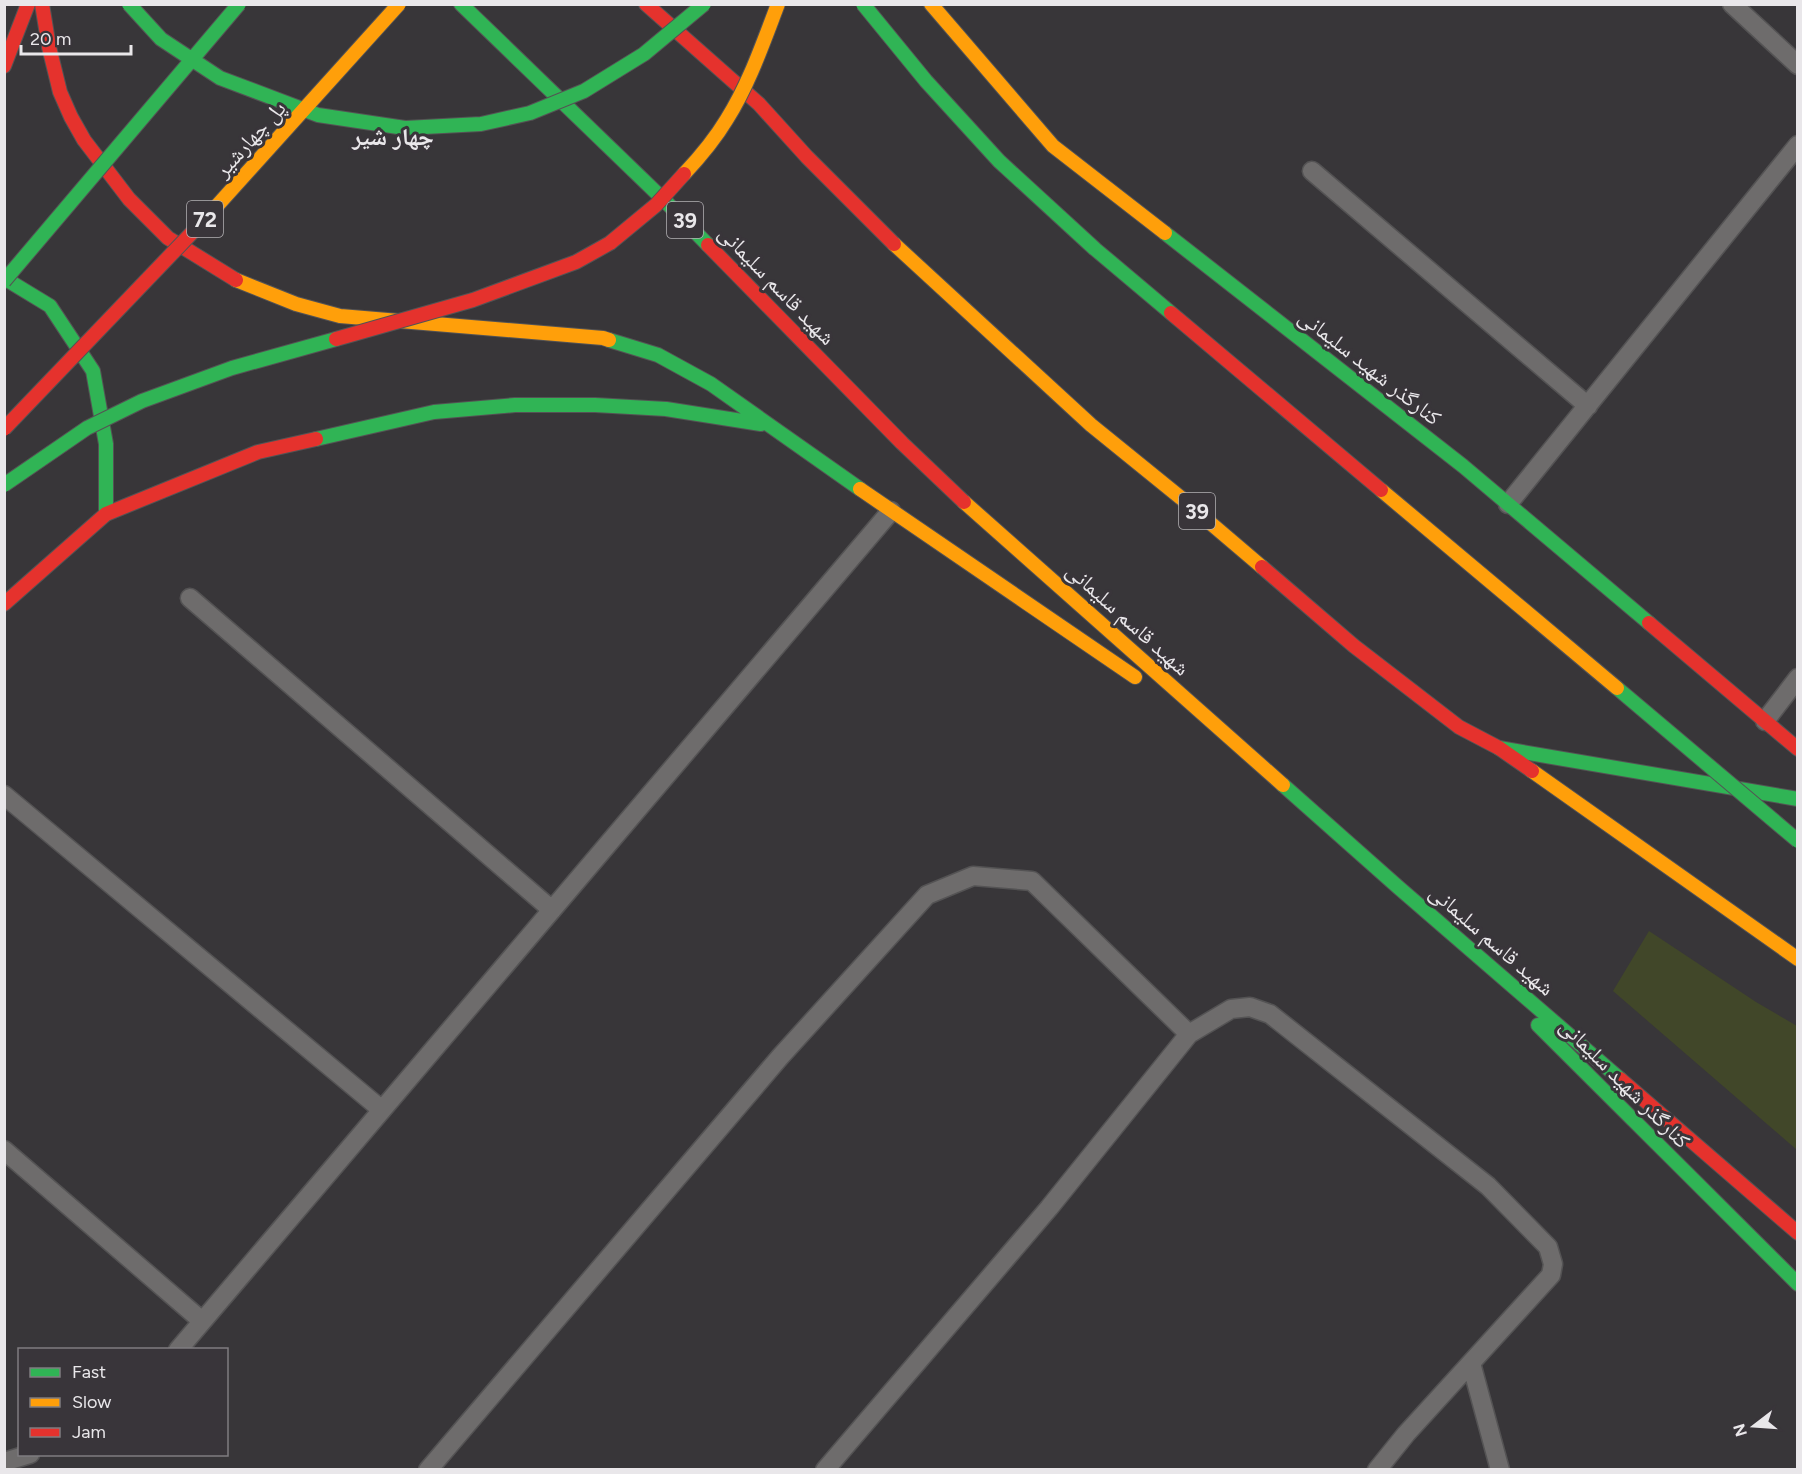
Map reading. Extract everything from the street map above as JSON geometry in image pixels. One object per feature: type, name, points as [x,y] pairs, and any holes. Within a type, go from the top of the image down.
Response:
[{"type":"main road","points":[[4,66],[28,4]]},
{"type":"main road","points":[[42,4],[60,92],[70,117],[84,140],[129,199],[168,238],[234,279],[296,304],[340,316],[603,338],[658,355],[711,384],[891,511],[1143,682]]},
{"type":"main road","points":[[129,4],[160,39],[220,78],[318,115],[405,128],[481,124],[541,109],[584,91],[644,54],[704,4]]},
{"type":"main road","points":[[106,514],[106,444],[93,371],[50,306],[4,279],[239,4]]},
{"type":"main road","name":"پل چهارشیر","points":[[4,429],[222,201],[399,4]]},
{"type":"main road","name":"شهید قاسم سلیمانی","points":[[461,4],[668,203],[942,482],[1398,887],[1797,1233]]},
{"type":"main road","name":"39","points":[[646,4],[759,104],[807,157],[911,261],[1091,425],[1181,498],[1354,646],[1458,727],[1499,748],[1797,959]]},
{"type":"main road","points":[[4,485],[87,428],[142,401],[232,368],[472,300],[576,262],[610,243],[656,205],[701,156],[728,118],[754,66],[778,4]]},
{"type":"main road","points":[[863,4],[926,81],[999,161],[1095,249],[1797,841]]},
{"type":"main road","name":"کنارگذر شهید سلیمانی","points":[[931,4],[1053,146],[1463,466],[1797,749]]},
{"type":"main road","points":[[4,604],[106,514],[258,452],[434,412],[515,405],[595,405],[666,409],[769,425]]},
{"type":"main road","points":[[1162,695],[1249,755]]},
{"type":"main road","points":[[1499,748],[1797,799]]},
{"type":"main road","name":"کنارگذر شهید سلیمانی","points":[[1398,887],[1797,1284]]},
{"type":"lane","points":[[1732,4],[1797,65]]},
{"type":"lane","points":[[1508,504],[1797,145]]},
{"type":"lane","points":[[1312,171],[1588,406]]},
{"type":"lane","points":[[180,1348],[891,511]]},
{"type":"lane","points":[[190,598],[552,910]]},
{"type":"lane","points":[[1765,721],[1797,678]]},
{"type":"lane","points":[[4,795],[382,1110]]},
{"type":"lane","points":[[428,1470],[780,1057],[927,895],[973,876],[1032,881],[1189,1034]]},
{"type":"lane","points":[[825,1470],[1049,1208],[1189,1034],[1231,1009],[1251,1007],[1270,1014],[1488,1186],[1548,1247],[1553,1264],[1551,1275],[1406,1434],[1377,1470]]},
{"type":"lane","points":[[4,1150],[202,1321]]},
{"type":"lane","points":[[1471,1363],[1500,1470]]},
{"type":"lane","points":[[4,1462],[26,1456]]},
{"type":"green space","points":[[1649,931],[1756,1002],[1797,1026],[1797,1150],[1613,991]]},
{"type":"traffic: fast","points":[[129,4],[161,39],[220,78],[318,115],[405,128],[481,124],[530,113],[584,91],[644,54],[704,4]]},
{"type":"traffic: fast","points":[[4,281],[239,4]]},
{"type":"traffic: fast","points":[[461,4],[708,245]]},
{"type":"traffic: fast","points":[[863,4],[926,81],[999,161],[1095,249],[1171,313]]},
{"type":"traffic: fast","points":[[1165,233],[1463,466],[1649,623]]},
{"type":"traffic: fast","points":[[4,278],[50,306],[93,371],[106,444],[106,514]]},
{"type":"traffic: fast","points":[[4,485],[87,428],[142,401],[232,368],[336,339]]},
{"type":"traffic: fast","points":[[609,340],[658,355],[711,384],[860,489]]},
{"type":"traffic: fast","points":[[316,439],[434,412],[515,405],[595,405],[666,409],[761,424]]},
{"type":"traffic: fast","points":[[1617,688],[1798,841]]},
{"type":"traffic: fast","points":[[1499,748],[1798,799]]},
{"type":"traffic: fast","points":[[1283,785],[1620,1079]]},
{"type":"traffic: fast","points":[[1538,1025],[1798,1284]]},
{"type":"traffic: slow","points":[[206,218],[399,4]]},
{"type":"traffic: slow","points":[[684,174],[712,141],[735,106],[778,4]]},
{"type":"traffic: slow","points":[[931,4],[1053,146],[1165,233]]},
{"type":"traffic: slow","points":[[894,244],[1091,425],[1262,567]]},
{"type":"traffic: slow","points":[[236,280],[296,304],[340,316],[609,340]]},
{"type":"traffic: slow","points":[[860,489],[1135,677]]},
{"type":"traffic: slow","points":[[1381,490],[1617,688]]},
{"type":"traffic: slow","points":[[964,502],[1283,785]]},
{"type":"traffic: slow","points":[[1532,771],[1798,959]]},
{"type":"traffic: jam","points":[[4,66],[28,4]]},
{"type":"traffic: jam","points":[[42,4],[60,92],[84,140],[129,199],[168,238],[236,280]]},
{"type":"traffic: jam","points":[[646,4],[759,104],[807,157],[894,244]]},
{"type":"traffic: jam","points":[[336,339],[473,300],[576,262],[610,243],[656,205],[684,174]]},
{"type":"traffic: jam","points":[[4,429],[206,218]]},
{"type":"traffic: jam","points":[[708,245],[902,443],[964,502]]},
{"type":"traffic: jam","points":[[1171,313],[1381,490]]},
{"type":"traffic: jam","points":[[4,604],[106,514],[258,452],[316,439]]},
{"type":"traffic: jam","points":[[1262,567],[1354,646],[1459,727],[1499,748],[1532,771]]},
{"type":"traffic: jam","points":[[1649,623],[1798,749]]},
{"type":"traffic: jam","points":[[1620,1079],[1798,1233]]},
{"type":"district","name":"چهار شیر","points":[[393,136]]}]
